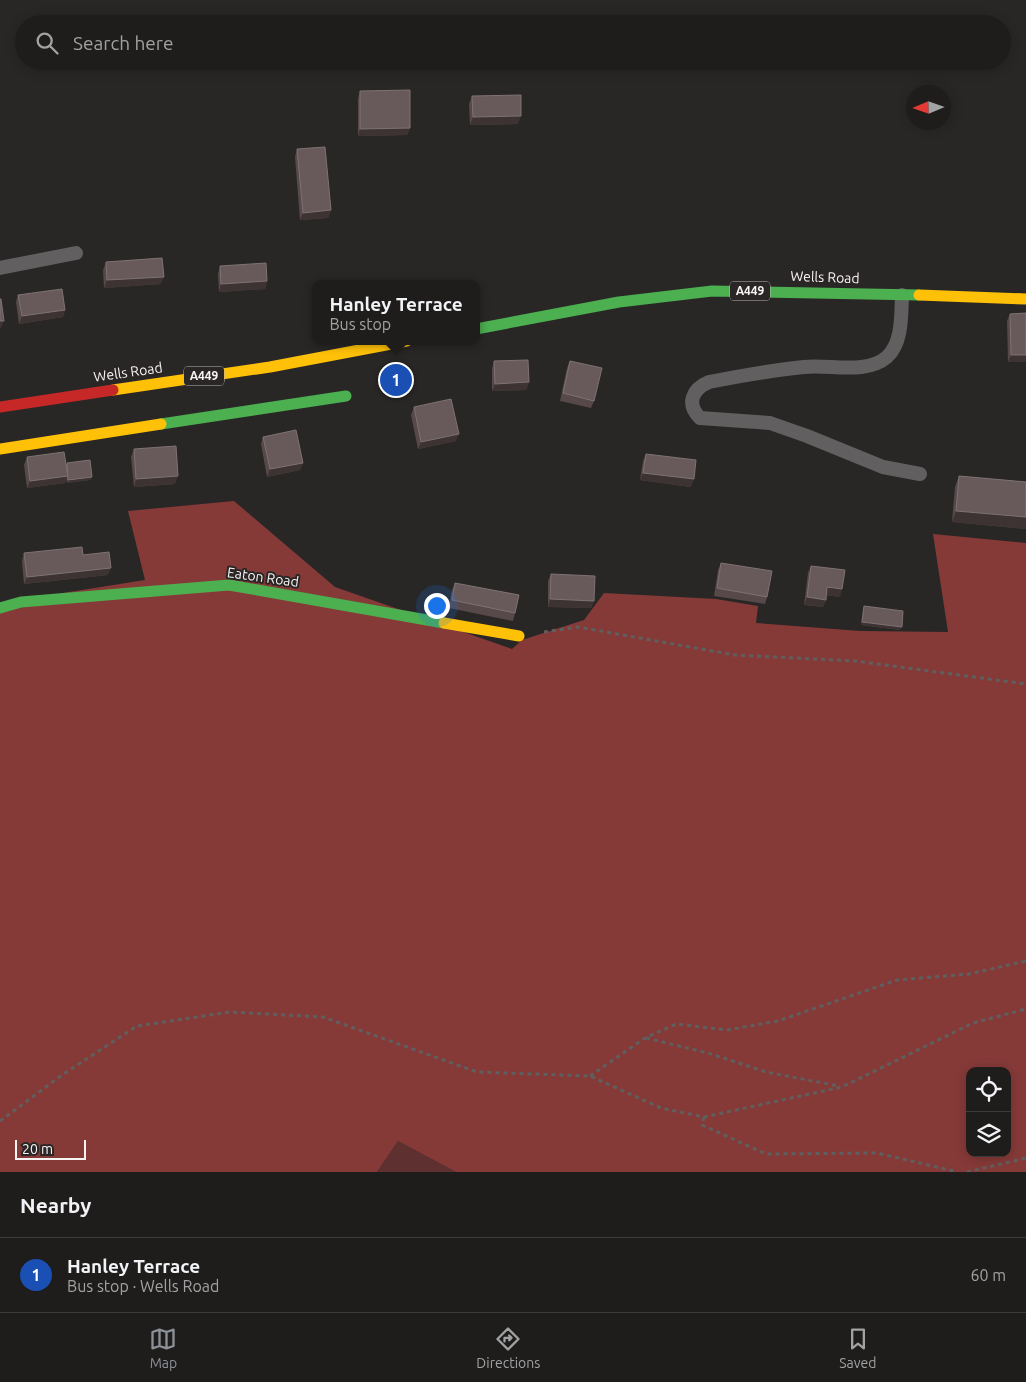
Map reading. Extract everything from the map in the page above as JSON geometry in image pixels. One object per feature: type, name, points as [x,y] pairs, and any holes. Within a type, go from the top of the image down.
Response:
[{"type":"main road","name":"Wells Road","points":[[480,328],[619,302],[712,291],[1026,299]]},
{"type":"main road","name":"Wells Road","points":[[0,407],[270,367],[386,345]]},
{"type":"main road","points":[[0,450],[346,396]]},
{"type":"main road","name":"Eaton Road","points":[[0,608],[21,602],[229,585],[519,636]]},
{"type":"lane","points":[[0,268],[76,253]]},
{"type":"lane","points":[[902,295],[898,337],[894,348],[878,363],[860,367],[786,369],[709,382],[698,389],[691,400],[692,407],[700,418],[770,424],[808,436],[883,467],[920,474]]},
{"type":"path","points":[[519,636],[578,626],[735,655],[855,661],[1026,684]]},
{"type":"path","points":[[590,1076],[645,1038],[676,1024],[727,1030],[778,1022],[897,980],[969,974],[1026,961]]},
{"type":"path","points":[[0,1121],[62,1075],[138,1026],[230,1012],[324,1017],[477,1072],[590,1076],[661,1108],[704,1117],[842,1087],[973,1023],[1026,1009]]},
{"type":"path","points":[[645,1038],[708,1053],[766,1072],[842,1087]]},
{"type":"path","points":[[704,1117],[702,1125],[766,1154],[877,1153],[958,1172]]},
{"type":"path","points":[[967,1172],[1026,1158]]},
{"type":"shaded area","points":[[234,501],[335,587],[512,649],[522,640],[584,620],[604,593],[716,599],[758,606],[756,623],[860,631],[948,632],[933,534],[1026,543],[1026,1172],[456,1172],[398,1141],[377,1172],[0,1172],[0,603],[145,580],[128,511]]},
{"type":"shaded area","points":[[398,1141],[456,1172],[377,1172]]},
{"type":"building","points":[[410,90],[410,128],[360,129],[360,91]]},
{"type":"building","points":[[521,95],[521,116],[473,117],[472,96]]},
{"type":"building","points":[[325,147],[331,210],[303,213],[297,149]]},
{"type":"building","points":[[162,258],[164,277],[107,280],[106,262]]},
{"type":"building","points":[[266,263],[267,281],[221,284],[220,266]]},
{"type":"building","points":[[62,289],[65,310],[22,316],[18,295]]},
{"type":"building","points":[[1,299],[4,321],[0,321]]},
{"type":"building","points":[[1026,313],[1026,355],[1011,355],[1010,314]]},
{"type":"building","points":[[528,360],[529,382],[495,384],[494,361]]},
{"type":"building","points":[[570,361],[602,368],[594,401],[563,393]]},
{"type":"building","points":[[451,399],[459,434],[421,442],[414,407]]},
{"type":"building","points":[[296,430],[303,463],[270,469],[263,437]]},
{"type":"building","points":[[176,446],[178,476],[136,479],[134,449]]},
{"type":"building","points":[[64,452],[68,476],[30,481],[27,457]]},
{"type":"building","points":[[646,454],[696,460],[694,479],[643,473]]},
{"type":"building","points":[[90,460],[92,477],[68,480],[67,463]]},
{"type":"building","points":[[959,476],[1026,482],[1026,517],[956,511]]},
{"type":"building","points":[[82,547],[83,555],[109,552],[111,568],[27,577],[24,553]]},
{"type":"building","points":[[721,563],[772,571],[767,597],[717,588]]},
{"type":"building","points":[[811,566],[845,570],[842,589],[827,587],[826,600],[807,597]]},
{"type":"building","points":[[551,574],[595,576],[594,601],[550,599]]},
{"type":"building","points":[[455,583],[519,595],[515,613],[452,600]]},
{"type":"building","points":[[864,606],[903,611],[902,627],[862,622]]},
{"type":"traffic: fast","points":[[480,328],[619,302],[712,291],[919,295]]},
{"type":"traffic: fast","points":[[161,424],[346,396]]},
{"type":"traffic: fast","points":[[0,608],[21,602],[229,585],[444,623]]},
{"type":"traffic: slow","points":[[919,295],[1026,299]]},
{"type":"traffic: slow","points":[[113,390],[270,367],[386,345]]},
{"type":"traffic: slow","points":[[0,449],[161,424]]},
{"type":"traffic: slow","points":[[444,623],[519,636]]},
{"type":"traffic: jam","points":[[0,407],[113,390]]},
{"type":"place","name":"Hanley Terrace","points":[[396,380]]}]
